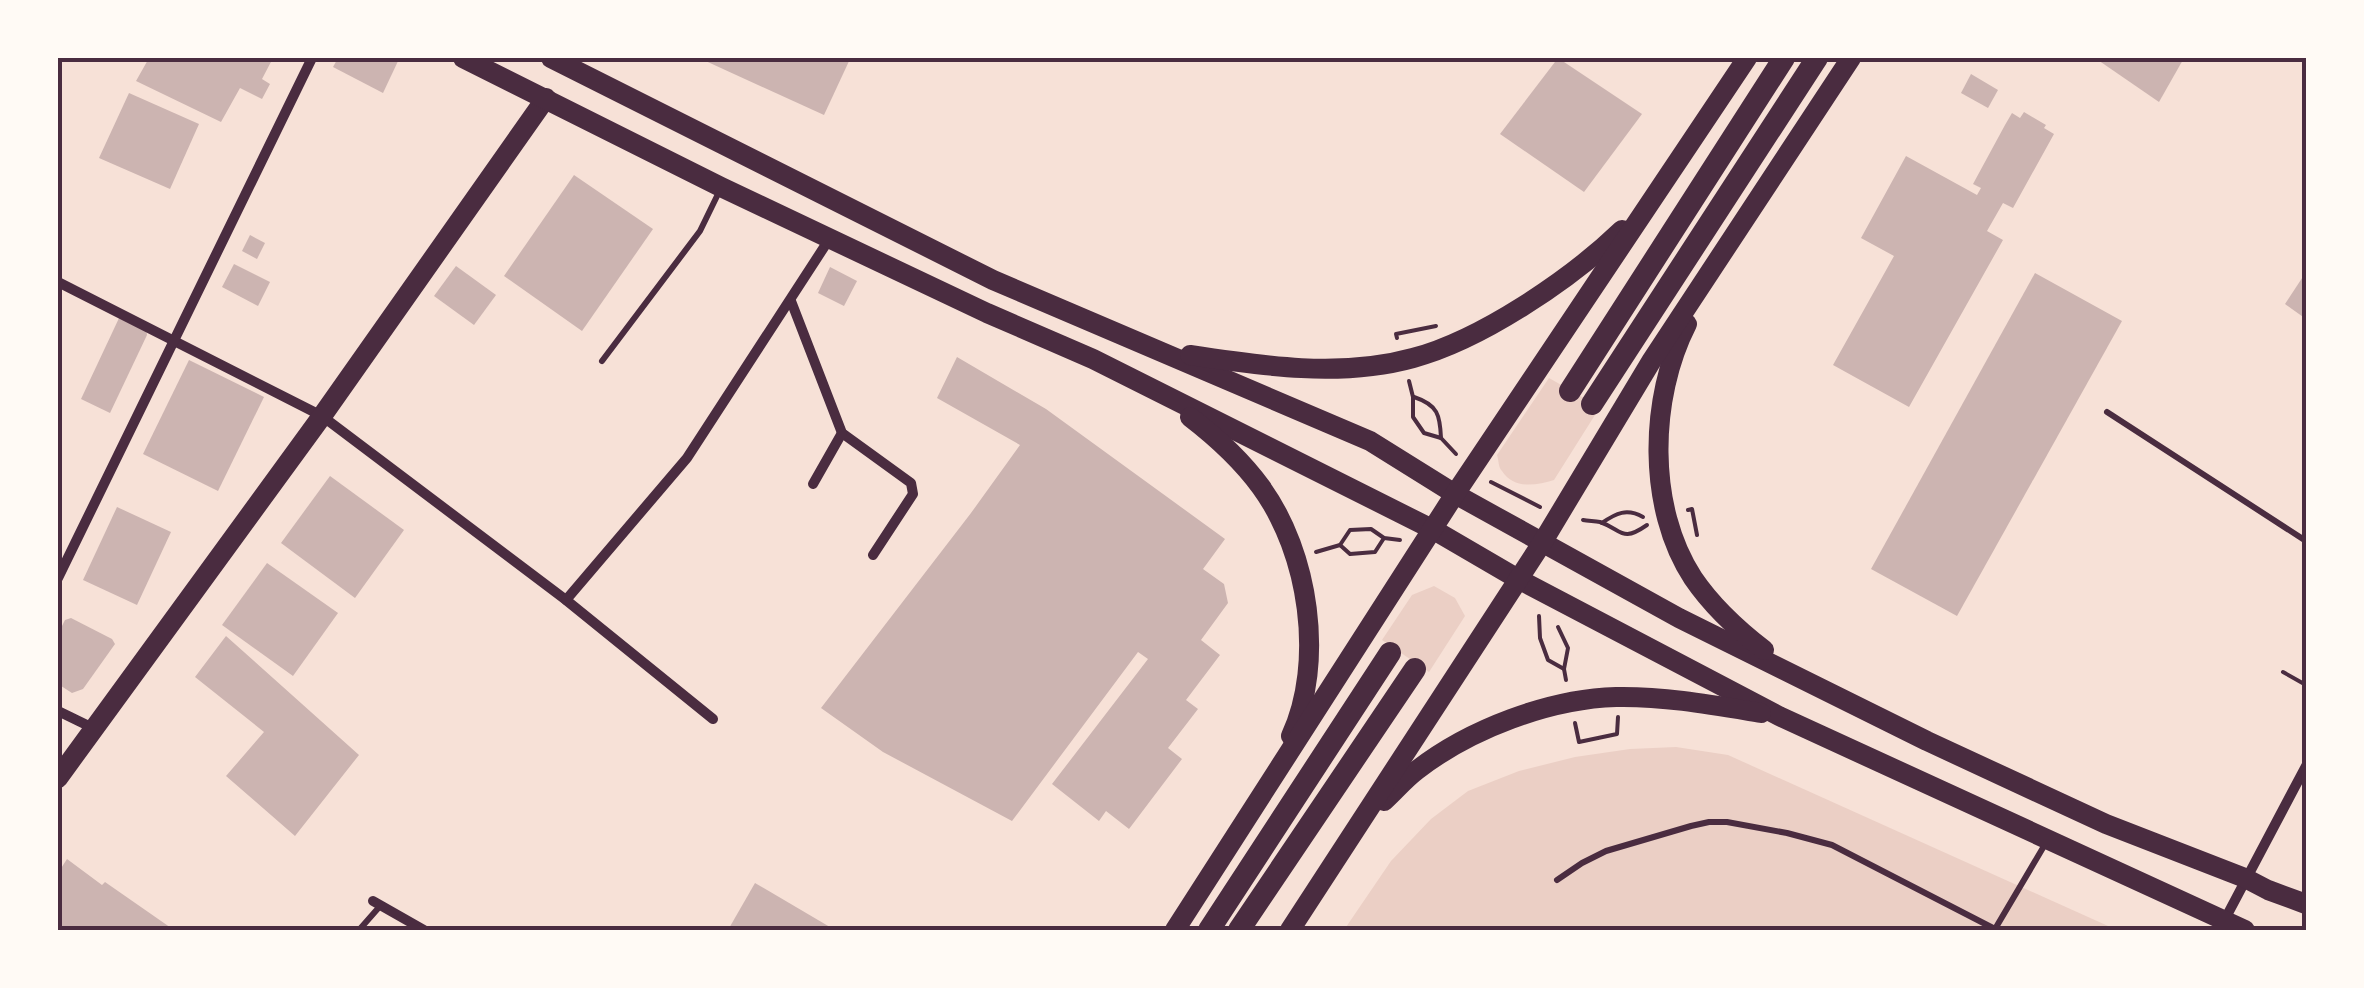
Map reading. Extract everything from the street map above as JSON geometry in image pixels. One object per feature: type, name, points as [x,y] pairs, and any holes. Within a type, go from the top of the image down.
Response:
[{"type":"highway","points":[[1570,390],[1784,58]]},
{"type":"highway","points":[[1592,404],[1817,58]]},
{"type":"highway","points":[[1209,930],[1390,654]]},
{"type":"highway","points":[[1239,930],[1415,668]]},
{"type":"main road","points":[[463,58],[721,187],[987,313],[1093,358],[1434,530],[1518,579],[1780,716],[2245,930]]},
{"type":"main road","points":[[1174,930],[1456,494],[1747,58]]},
{"type":"main road","points":[[1290,930],[1542,543],[1652,360],[1851,58]]},
{"type":"main road","points":[[58,778],[322,416],[546,98],[565,60],[993,280],[1370,441],[1456,494],[1680,618],[1926,742],[2106,824],[2306,904]]},
{"type":"main road","points":[[1160,351],[1247,364],[1315,368],[1375,365],[1414,358],[1510,314],[1602,249],[1649,205]]},
{"type":"main road","points":[[1724,252],[1678,342],[1662,400],[1658,452],[1666,517],[1694,580],[1736,628],[1797,676]]},
{"type":"main road","points":[[1157,392],[1201,425],[1238,460],[1262,489],[1292,544],[1310,624],[1309,667],[1298,720],[1264,792]]},
{"type":"main road","points":[[1357,827],[1417,770],[1468,737],[1534,712],[1582,700],[1618,697],[1678,701],[1780,716]]},
{"type":"street","points":[[58,578],[312,58]]},
{"type":"street","points":[[566,600],[687,458],[831,237]]},
{"type":"street","points":[[58,282],[322,416],[566,600],[712,719]]},
{"type":"street","points":[[791,301],[842,432],[911,482],[913,494],[873,554]]},
{"type":"street","points":[[813,484],[842,432]]},
{"type":"street","points":[[58,712],[94,730]]},
{"type":"street","points":[[2224,922],[2306,766]]},
{"type":"street","points":[[377,903],[424,930]]},
{"type":"lane","points":[[602,361],[700,231],[721,187]]},
{"type":"lane","points":[[2107,412],[2306,541]]},
{"type":"lane","points":[[1556,880],[1606,851],[1691,826],[1727,822],[1787,832],[1832,845],[1995,930],[2047,840]]},
{"type":"lane","points":[[359,930],[377,903]]},
{"type":"path","points":[[1396,334],[1400,350]]},
{"type":"path","points":[[1408,381],[1413,397],[1412,417],[1424,433],[1440,438],[1460,458]]},
{"type":"path","points":[[1413,397],[1429,402],[1435,410],[1440,419],[1440,438]]},
{"type":"path","points":[[1489,481],[1546,510]]},
{"type":"path","points":[[1678,513],[1692,509]]},
{"type":"path","points":[[1573,519],[1602,522],[1618,534],[1634,534],[1651,522],[1634,512],[1617,512],[1602,522]]},
{"type":"path","points":[[1302,556],[1340,545],[1350,530],[1371,529],[1384,538],[1402,540]]},
{"type":"path","points":[[1340,545],[1350,554],[1375,552],[1384,538]]},
{"type":"path","points":[[1534,608],[1541,618],[1560,628],[1568,648],[1564,669],[1568,688]]},
{"type":"path","points":[[1541,618],[1540,638],[1548,660],[1564,669]]},
{"type":"path","points":[[2283,672],[2306,685]]},
{"type":"path","points":[[1575,724],[1579,742],[1617,734],[1618,697]]},
{"type":"shaded area","points":[[1549,378],[1600,407],[1554,480],[1519,484],[1507,477],[1497,455]]},
{"type":"shaded area","points":[[1434,586],[1455,598],[1465,616],[1429,672],[1382,640],[1412,595]]},
{"type":"shaded area","points":[[1676,747],[1728,755],[2117,930],[1344,930],[1391,861],[1431,819],[1468,791],[1519,771],[1575,757]]},
{"type":"building","points":[[149,58],[273,58],[262,79],[270,84],[262,99],[240,88],[221,122],[136,81]]},
{"type":"building","points":[[338,58],[399,59],[383,93],[333,67]]},
{"type":"building","points":[[699,58],[846,58],[850,59],[824,115]]},
{"type":"building","points":[[1558,58],[1642,114],[1584,192],[1500,134]]},
{"type":"building","points":[[2095,58],[2184,58],[2159,102]]},
{"type":"building","points":[[1971,74],[1998,90],[1988,108],[1961,93]]},
{"type":"building","points":[[129,93],[199,124],[170,189],[99,158]]},
{"type":"building","points":[[2024,112],[2054,134],[2013,208],[2003,203],[1987,231],[2003,240],[1909,407],[1833,365],[1894,256],[1861,238],[1906,156],[1977,195],[1981,188],[1973,184],[2005,125],[2012,113],[2020,118]]},
{"type":"building","points":[[574,175],[653,229],[582,331],[504,276]]},
{"type":"building","points":[[250,235],[265,243],[257,259],[242,251]]},
{"type":"building","points":[[234,264],[270,282],[258,306],[222,287]]},
{"type":"building","points":[[456,266],[496,295],[474,325],[434,296]]},
{"type":"building","points":[[830,267],[857,281],[844,306],[818,293]]},
{"type":"building","points":[[2306,272],[2306,319],[2285,304]]},
{"type":"building","points":[[2035,273],[2122,321],[1957,616],[1871,569]]},
{"type":"building","points":[[120,316],[146,328],[147,335],[110,413],[81,399]]},
{"type":"building","points":[[957,357],[1046,409],[1225,539],[1203,569],[1224,584],[1228,603],[1201,640],[1220,655],[1186,700],[1198,709],[1168,748],[1182,759],[1129,829],[1106,811],[1099,821],[1052,784],[1148,659],[1138,652],[1012,821],[883,752],[821,708],[1020,445],[937,398]]},
{"type":"building","points":[[189,360],[264,397],[218,491],[143,454]]},
{"type":"building","points":[[330,476],[404,530],[355,598],[281,543]]},
{"type":"building","points":[[117,507],[171,532],[137,605],[83,580]]},
{"type":"building","points":[[267,563],[338,613],[293,676],[222,625]]},
{"type":"building","points":[[71,618],[115,644],[83,689],[72,693],[58,684],[58,634],[65,620]]},
{"type":"building","points":[[226,636],[359,755],[295,836],[226,776],[264,732],[195,677]]},
{"type":"building","points":[[67,859],[174,930],[58,930],[58,873]]},
{"type":"building","points":[[755,883],[835,930],[728,930]]}]
